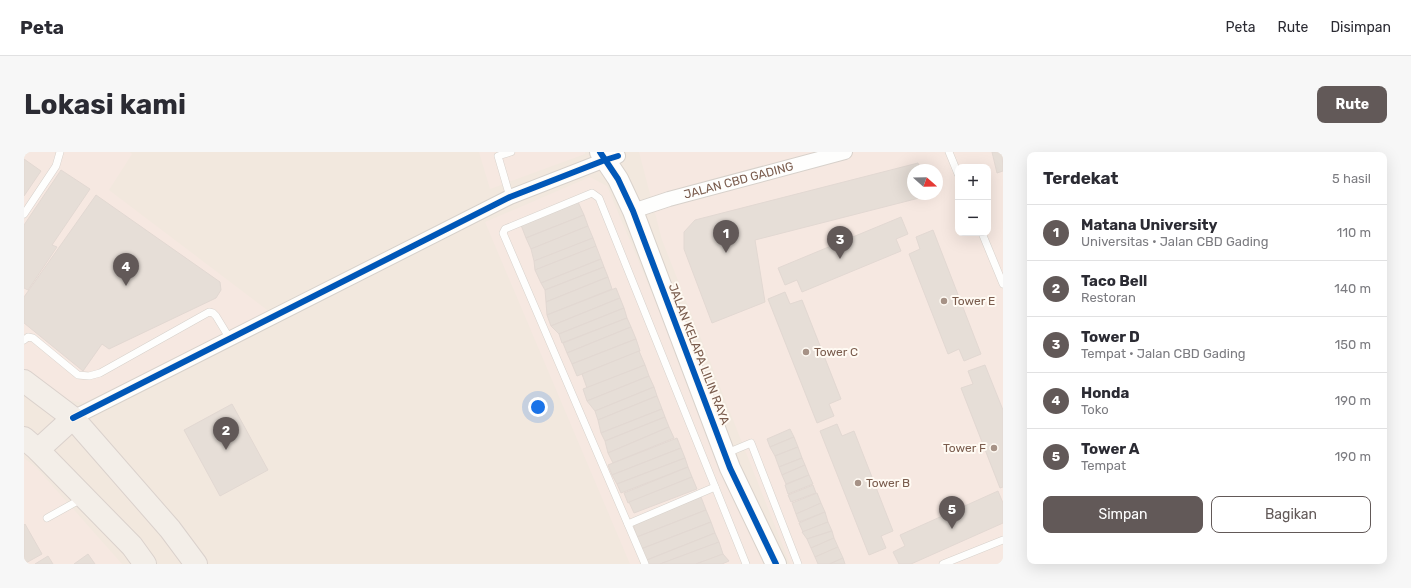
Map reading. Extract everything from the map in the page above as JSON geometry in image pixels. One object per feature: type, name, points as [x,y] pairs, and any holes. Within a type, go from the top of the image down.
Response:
[{"type":"main road","points":[[24,380],[73,418],[170,529],[196,564]]},
{"type":"main road","points":[[73,418],[31,444],[132,546],[141,562]]},
{"type":"street","name":"JALAN CBD GADING","points":[[633,211],[669,199],[846,152]]},
{"type":"street","name":"JALAN KELAPA LILIN RAYA","points":[[610,155],[618,179],[633,211],[730,468],[776,564]]},
{"type":"street","points":[[73,418],[510,197],[610,155]]},
{"type":"lane","points":[[24,214],[56,166],[60,152]]},
{"type":"lane","points":[[510,197],[498,156],[511,152]]},
{"type":"lane","points":[[949,152],[955,167]]},
{"type":"lane","points":[[645,564],[504,233],[505,229],[588,194],[594,194],[599,198],[746,564]]},
{"type":"lane","points":[[983,236],[1003,284]]},
{"type":"lane","points":[[24,340],[28,337],[33,338],[78,375],[84,376],[100,373],[209,312],[216,316],[230,338]]},
{"type":"lane","points":[[724,453],[751,443],[798,564]]},
{"type":"lane","points":[[628,524],[715,487]]},
{"type":"lane","points":[[47,518],[85,497]]},
{"type":"lane","points":[[943,564],[1003,540]]},
{"type":"shaded area","points":[[24,152],[1003,152],[1003,564],[24,564]]},
{"type":"shaded area","points":[[24,152],[130,152],[132,154],[109,190],[270,312],[84,403],[62,399],[24,370]]},
{"type":"shaded area","points":[[479,152],[585,152],[585,154],[490,189]]},
{"type":"shaded area","points":[[639,152],[1003,152],[1003,564],[790,564],[662,240]]},
{"type":"shaded area","points":[[590,177],[607,186],[766,564],[630,564],[485,222]]},
{"type":"shaded area","points":[[24,458],[36,467],[122,564],[24,564]]},
{"type":"building","points":[[992,152],[1002,152],[1003,171],[997,173]]},
{"type":"building","points":[[24,159],[41,171],[24,196]]},
{"type":"building","points":[[907,166],[907,200],[911,200],[755,240],[765,302],[712,323],[684,249],[684,232],[695,220]]},
{"type":"building","points":[[61,170],[90,189],[52,245],[57,247],[28,290],[24,288],[24,225]]},
{"type":"building","points":[[96,195],[220,282],[221,290],[216,298],[109,349],[102,344],[83,371],[24,323],[24,297]]},
{"type":"building","points":[[578,202],[584,215],[526,238],[521,225]]},
{"type":"building","points":[[584,215],[588,226],[531,249],[526,238]]},
{"type":"building","points":[[901,217],[908,234],[896,239],[901,251],[802,292],[797,280],[785,285],[778,268]]},
{"type":"building","points":[[588,226],[593,238],[534,261],[531,249]]},
{"type":"building","name":"Tower E","points":[[933,230],[981,354],[964,361],[959,349],[948,354],[909,254],[920,249],[916,237]]},
{"type":"building","points":[[593,238],[596,246],[535,270],[534,261]]},
{"type":"building","points":[[596,246],[601,259],[541,283],[535,270]]},
{"type":"building","points":[[601,259],[604,267],[545,290],[541,283]]},
{"type":"building","points":[[604,267],[608,277],[546,302],[545,290]]},
{"type":"building","points":[[608,277],[612,289],[547,315],[546,302]]},
{"type":"building","points":[[616,288],[620,298],[551,326],[547,315]]},
{"type":"building","name":"Tower C","points":[[785,292],[790,304],[802,300],[841,399],[829,404],[834,416],[817,423],[768,299]]},
{"type":"building","points":[[620,298],[624,308],[559,334],[551,326]]},
{"type":"building","points":[[624,308],[627,318],[562,343],[559,334]]},
{"type":"building","points":[[627,318],[631,327],[567,353],[563,343]]},
{"type":"building","points":[[631,327],[636,339],[572,364],[567,353]]},
{"type":"building","points":[[636,339],[640,351],[577,376],[572,364]]},
{"type":"building","points":[[639,351],[645,365],[587,388],[582,374]]},
{"type":"building","points":[[645,365],[649,376],[587,401],[583,389]]},
{"type":"building","name":"Tower F","points":[[985,365],[1003,410],[1003,487],[1000,488],[961,388],[973,384],[968,371]]},
{"type":"building","points":[[649,376],[654,387],[595,411],[587,401]]},
{"type":"building","points":[[654,387],[657,396],[598,420],[595,411]]},
{"type":"building","points":[[657,396],[662,409],[601,433],[598,420]]},
{"type":"building","points":[[232,404],[268,470],[220,496],[184,430]]},
{"type":"building","points":[[662,409],[665,417],[605,441],[601,433]]},
{"type":"building","points":[[665,417],[669,427],[608,453],[605,441]]},
{"type":"building","name":"Tower B","points":[[837,424],[842,436],[854,431],[893,531],[881,536],[886,548],[869,555],[820,431]]},
{"type":"building","points":[[669,427],[674,438],[613,463],[608,453]]},
{"type":"building","points":[[790,429],[794,437],[770,447],[767,439]]},
{"type":"building","points":[[794,437],[798,447],[775,456],[770,447]]},
{"type":"building","points":[[677,438],[681,448],[612,475],[608,465]]},
{"type":"building","points":[[798,447],[802,458],[779,467],[775,456]]},
{"type":"building","points":[[681,448],[685,458],[617,484],[612,475]]},
{"type":"building","points":[[685,458],[688,467],[621,493],[617,484]]},
{"type":"building","points":[[802,458],[805,465],[782,475],[779,467]]},
{"type":"building","points":[[805,465],[809,475],[786,484],[782,475]]},
{"type":"building","points":[[688,467],[692,477],[628,503],[624,493]]},
{"type":"building","points":[[809,475],[813,484],[788,494],[785,485]]},
{"type":"building","points":[[692,477],[697,489],[634,513],[629,502]]},
{"type":"building","points":[[813,485],[816,493],[791,502],[788,495]]},
{"type":"building","points":[[998,491],[1003,503],[1003,523],[911,564],[899,564],[893,552],[905,546],[900,535]]},
{"type":"building","points":[[817,493],[821,503],[796,514],[792,503]]},
{"type":"building","points":[[701,497],[706,510],[637,537],[633,524]]},
{"type":"building","points":[[821,503],[825,512],[799,522],[796,514]]},
{"type":"building","points":[[706,510],[711,522],[641,549],[637,537]]},
{"type":"building","points":[[825,512],[828,522],[803,532],[799,523]]},
{"type":"building","points":[[711,522],[715,533],[647,560],[641,549]]},
{"type":"building","points":[[828,522],[832,531],[807,539],[802,532]]},
{"type":"building","points":[[25,524],[42,554],[24,564],[24,525]]},
{"type":"building","points":[[832,531],[834,538],[811,548],[807,539]]},
{"type":"building","points":[[715,533],[719,542],[660,564],[649,564],[647,560]]},
{"type":"building","points":[[834,538],[838,547],[815,557],[811,548]]},
{"type":"building","points":[[719,542],[723,554],[696,564],[660,564]]},
{"type":"building","points":[[838,547],[843,558],[829,564],[818,564],[815,557]]},
{"type":"building","points":[[88,554],[95,564],[74,564]]},
{"type":"building","points":[[723,554],[729,561],[722,564],[696,564]]},
{"type":"building","points":[[48,556],[53,564],[35,564]]},
{"type":"building","points":[[843,558],[845,564],[830,564]]},
{"type":"cycle path","points":[[600,152],[618,179],[633,211],[730,468],[776,564]]},
{"type":"cycle path","points":[[73,418],[510,197],[618,156]]},
{"type":"place","name":"Matana University","points":[[726,253]]},
{"type":"place","name":"Tower D","points":[[840,259]]},
{"type":"place","name":"Honda","points":[[126,286]]},
{"type":"place","name":"Tower E","points":[[944,301]]},
{"type":"place","name":"Tower C","points":[[806,352]]},
{"type":"place","name":"Tower F","points":[[994,448]]},
{"type":"place","name":"Taco Bell","points":[[226,450]]},
{"type":"place","name":"Tower B","points":[[858,483]]},
{"type":"place","name":"Tower A","points":[[952,529]]}]
